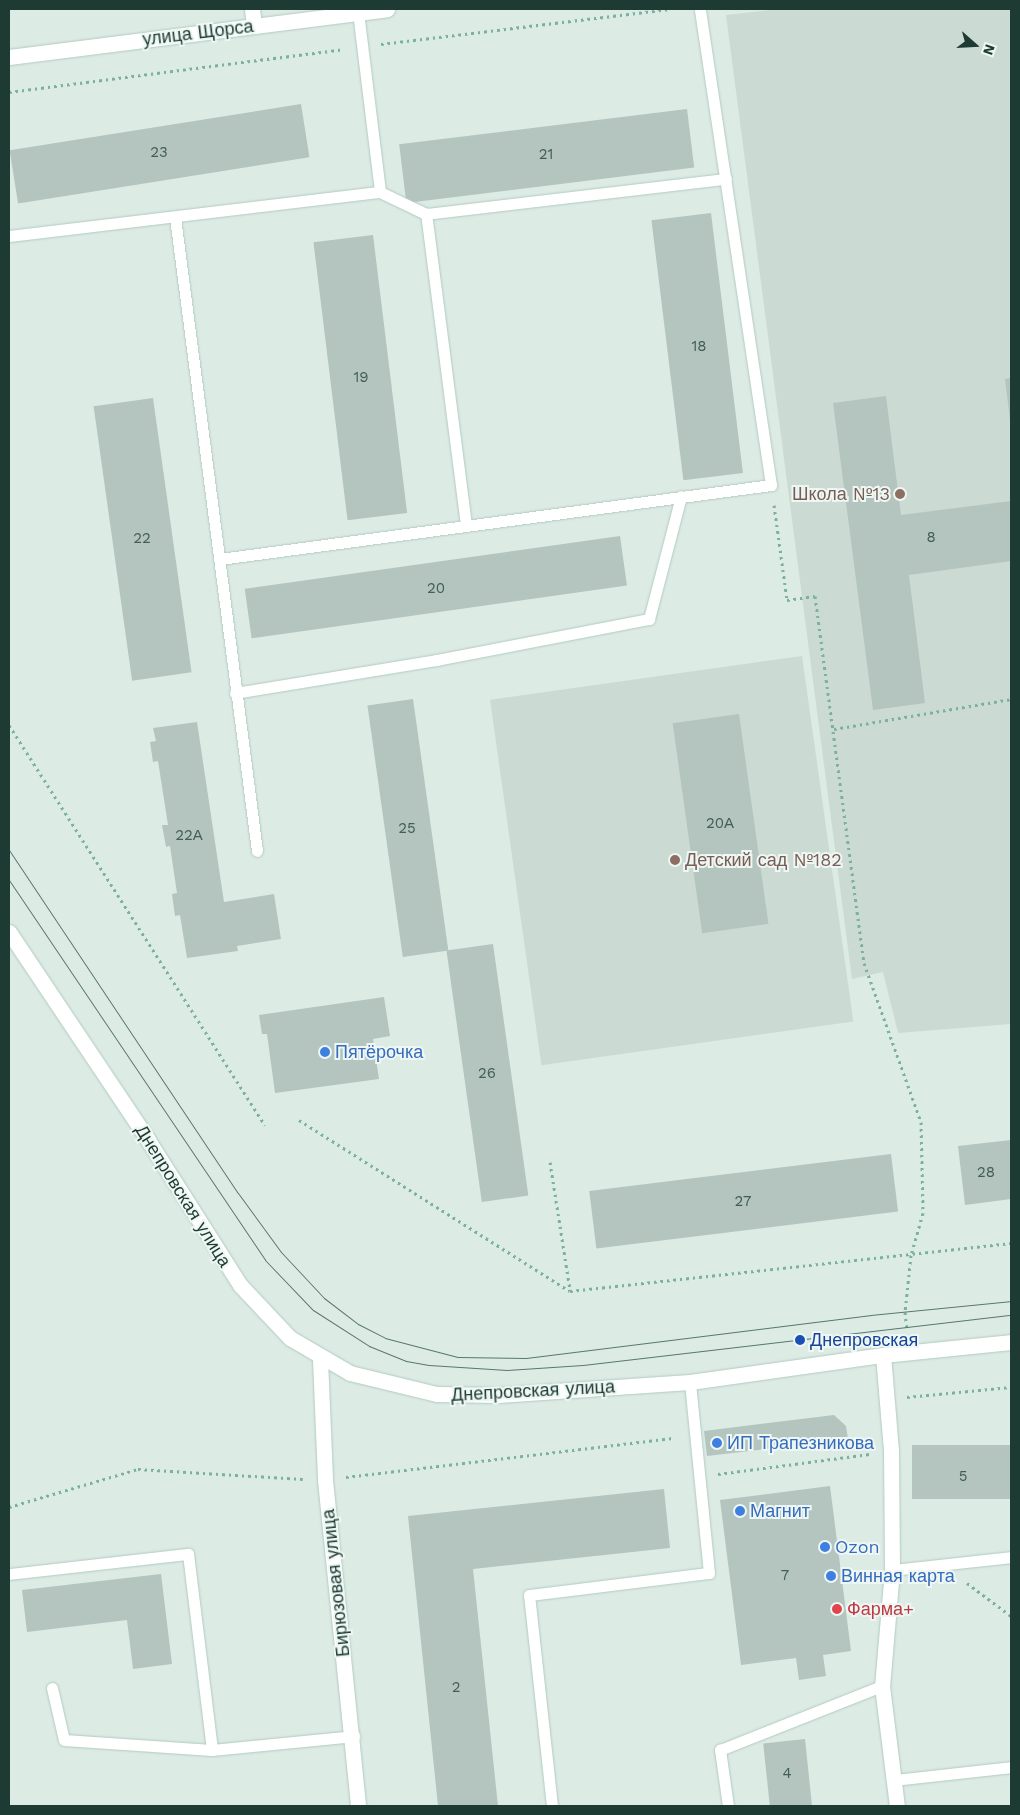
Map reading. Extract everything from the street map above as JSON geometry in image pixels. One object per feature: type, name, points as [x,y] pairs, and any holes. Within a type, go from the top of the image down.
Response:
[{"type":"street","points":[[252,9],[254,26]]},
{"type":"street","name":"улица Щорса","points":[[9,57],[387,9]]},
{"type":"street","name":"Днепровская улица","points":[[9,932],[148,1140],[240,1286],[271,1322],[320,1359],[378,1382],[437,1394],[498,1395],[690,1382],[904,1352],[1011,1342]]},
{"type":"street","points":[[883,1355],[891,1451],[892,1570],[882,1686],[897,1806]]},
{"type":"street","name":"Бирюзовая улица","points":[[320,1359],[324,1480],[354,1736],[358,1806]]},
{"type":"lane","points":[[220,559],[771,485],[700,9]]},
{"type":"lane","points":[[358,12],[380,192]]},
{"type":"lane","points":[[9,236],[380,192],[426,214],[726,178]]},
{"type":"lane","points":[[426,214],[466,525]]},
{"type":"lane","points":[[175,217],[220,559],[235,693],[257,851]]},
{"type":"lane","points":[[235,693],[436,660],[649,620],[682,496]]},
{"type":"lane","points":[[552,1806],[529,1595],[709,1574],[693,1436],[690,1382]]},
{"type":"lane","points":[[9,1574],[188,1554],[212,1750]]},
{"type":"lane","points":[[892,1570],[1011,1557]]},
{"type":"lane","points":[[728,1806],[720,1750],[882,1686]]},
{"type":"lane","points":[[52,1688],[64,1740],[212,1750],[354,1736]]},
{"type":"lane","points":[[894,1780],[1011,1767]]},
{"type":"path","points":[[771,485],[787,600],[816,596],[864,963],[921,1122],[923,1212],[912,1255],[904,1352]]},
{"type":"path","points":[[834,729],[1011,699]]},
{"type":"path","points":[[9,725],[265,1125]]},
{"type":"path","points":[[299,1120],[570,1291],[1011,1243]]},
{"type":"path","points":[[550,1162],[570,1291]]},
{"type":"path","points":[[888,1400],[1011,1387]]},
{"type":"path","points":[[9,1507],[138,1469],[324,1480],[693,1436]]},
{"type":"path","points":[[698,1476],[891,1451]]},
{"type":"shaded area","name":"Школа №13","points":[[780,9],[1011,9],[1011,1024],[898,1033],[883,972],[852,979],[726,15]]},
{"type":"shaded area","name":"Детский сад №182","points":[[802,656],[853,1021],[541,1065],[490,700]]},
{"type":"building","points":[[301,104],[309,157],[18,203],[10,150]]},
{"type":"building","points":[[687,109],[694,168],[406,203],[399,144]]},
{"type":"building","points":[[711,213],[743,473],[683,480],[651,220]]},
{"type":"building","points":[[373,235],[407,513],[348,520],[313,242]]},
{"type":"building","points":[[1011,378],[1011,420],[1010,420],[1005,379]]},
{"type":"building","points":[[886,396],[901,515],[1011,501],[1011,561],[909,575],[925,703],[873,710],[833,403]]},
{"type":"building","points":[[153,398],[192,672],[132,681],[94,406]]},
{"type":"building","points":[[620,536],[627,586],[252,638],[245,589]]},
{"type":"building","points":[[413,699],[448,951],[403,957],[367,705]]},
{"type":"building","points":[[739,714],[769,924],[702,933],[673,723]]},
{"type":"building","points":[[197,722],[224,902],[274,894],[281,939],[237,946],[238,951],[187,958],[180,915],[175,916],[172,894],[177,893],[170,846],[166,847],[162,825],[168,825],[158,761],[153,762],[150,742],[156,741],[153,728]]},
{"type":"building","points":[[493,944],[528,1196],[482,1202],[446,951]]},
{"type":"building","points":[[384,997],[390,1036],[373,1039],[379,1079],[275,1093],[267,1034],[262,1034],[259,1015]]},
{"type":"building","points":[[1011,1140],[1011,1199],[965,1205],[958,1146]]},
{"type":"building","points":[[891,1154],[898,1212],[596,1249],[589,1191]]},
{"type":"building","points":[[834,1415],[846,1426],[848,1439],[707,1456],[704,1431]]},
{"type":"building","points":[[912,1445],[1011,1445],[1011,1499],[912,1499]]},
{"type":"building","points":[[830,1486],[851,1651],[823,1655],[826,1676],[799,1680],[796,1658],[741,1665],[720,1500]]},
{"type":"building","points":[[664,1489],[670,1548],[473,1569],[498,1806],[438,1806],[408,1516]]},
{"type":"building","points":[[161,1574],[172,1664],[133,1669],[127,1620],[27,1632],[22,1590]]},
{"type":"building","points":[[805,1739],[812,1806],[770,1806],[763,1743]]},
{"type":"tram line","points":[[9,850],[238,1193],[281,1252],[324,1298],[358,1324],[385,1338],[458,1357],[526,1358],[871,1315],[1011,1301]]},
{"type":"tram line","points":[[9,880],[265,1260],[313,1310],[369,1346],[406,1361],[429,1365],[507,1370],[583,1365],[1011,1315]]},
{"type":"place","name":"Школа №13","points":[[900,494]]},
{"type":"place","name":"Детский сад №182","points":[[675,860]]},
{"type":"place","name":"Пятёрочка","points":[[325,1052]]},
{"type":"place","name":"Днепровская","points":[[800,1340]]},
{"type":"place","name":"ИП Трапезникова","points":[[717,1443]]},
{"type":"place","name":"Магнит","points":[[740,1511]]},
{"type":"place","name":"Ozon","points":[[825,1547]]},
{"type":"place","name":"Винная карта","points":[[831,1576]]},
{"type":"place","name":"Фарма+","points":[[837,1609]]}]
